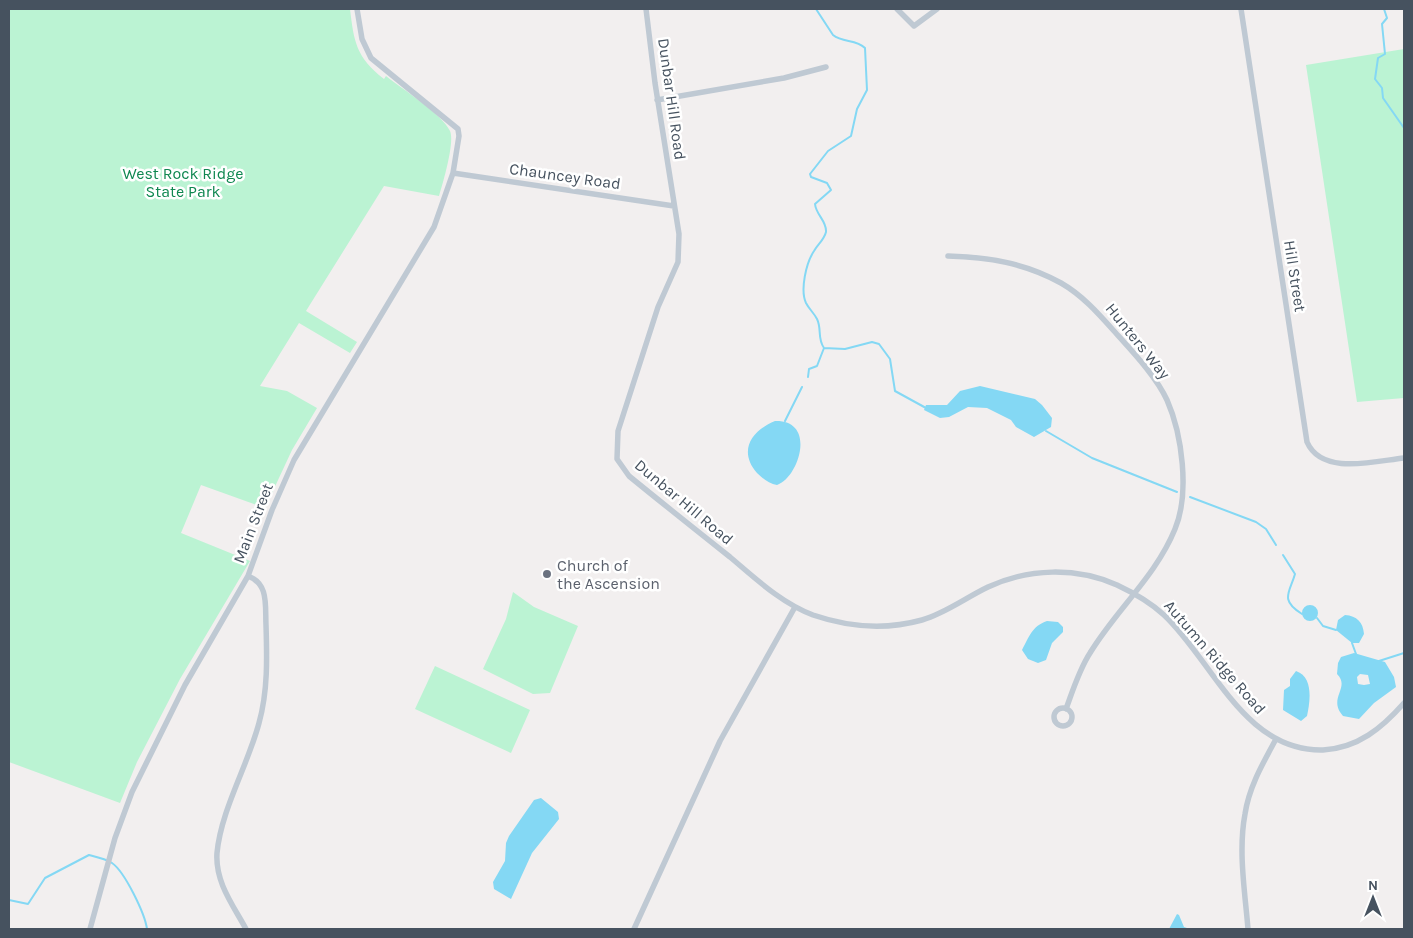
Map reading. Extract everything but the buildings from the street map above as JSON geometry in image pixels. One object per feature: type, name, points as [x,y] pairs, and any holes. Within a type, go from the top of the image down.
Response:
[{"type":"street","name":"Main Street","points":[[90,929],[108,861],[125,809],[157,740],[185,685],[248,576],[272,510],[294,460],[430,237],[453,173],[459,136],[456,127],[382,68],[367,53],[362,39],[357,9]]},
{"type":"street","name":"Dunbar Hill Road","points":[[646,9],[657,100],[680,244],[678,262],[658,307],[621,418],[616,440],[617,459],[629,476],[753,577],[795,606]]},
{"type":"street","points":[[897,9],[914,26],[937,9]]},
{"type":"street","name":"Hill Street","points":[[1241,9],[1307,442],[1316,455],[1336,463],[1404,458]]},
{"type":"street","points":[[657,100],[784,78],[826,67]]},
{"type":"street","name":"Chauncey Road","points":[[453,173],[674,206]]},
{"type":"street","name":"Hunters Way","points":[[948,256],[987,257],[1021,266],[1061,283],[1091,306],[1137,357],[1167,399],[1181,444],[1183,489],[1176,527],[1160,559],[1089,654],[1066,709]]},
{"type":"street","name":"Autumn Ridge Road","points":[[795,606],[813,615],[847,624],[872,626],[902,624],[937,614],[1001,582],[1030,574],[1046,572],[1091,576],[1134,594],[1165,616],[1251,720],[1276,739],[1306,749],[1326,750],[1346,746],[1376,732],[1404,703]]},
{"type":"street","points":[[246,929],[224,889],[218,874],[217,860],[223,826],[259,723],[265,695],[264,590],[258,581],[248,576]]},
{"type":"street","points":[[634,929],[720,741],[795,606]]},
{"type":"street","points":[[1248,929],[1243,860],[1245,814],[1256,777],[1276,739]]},
{"type":"green space","name":"West Rock Ridge State Park","points":[[9,9],[350,9],[355,40],[367,63],[384,79],[386,76],[431,110],[446,125],[451,136],[448,163],[439,196],[384,186],[306,311],[357,342],[350,353],[299,323],[260,386],[287,391],[317,408],[292,450],[265,508],[201,485],[181,533],[250,561],[180,679],[137,762],[120,803],[9,762]]},
{"type":"green space","points":[[1404,49],[1404,398],[1357,402],[1306,65]]},
{"type":"green space","points":[[513,592],[534,607],[578,626],[550,693],[533,694],[483,669],[506,619]]},
{"type":"green space","points":[[435,666],[530,710],[511,753],[415,709]]},
{"type":"water","points":[[980,386],[1035,399],[1052,418],[1051,427],[1034,437],[1016,427],[1011,420],[987,408],[968,407],[949,417],[940,418],[924,410],[926,405],[947,405],[960,391]]},
{"type":"water","points":[[775,421],[788,423],[796,430],[800,439],[800,450],[792,472],[777,485],[763,479],[751,465],[748,457],[750,443],[754,436],[759,430]]},
{"type":"water","points":[[1307,605],[1313,605],[1318,610],[1316,619],[1307,621],[1302,616],[1302,610]]},
{"type":"water","points":[[1345,615],[1356,618],[1362,626],[1364,634],[1359,643],[1352,643],[1336,630],[1338,620]]},
{"type":"water","points":[[1047,621],[1058,622],[1063,627],[1063,632],[1052,643],[1046,660],[1038,663],[1028,659],[1022,650],[1034,629]]},
{"type":"water","points":[[1354,653],[1385,662],[1394,677],[1396,687],[1374,703],[1359,719],[1343,716],[1337,704],[1342,684],[1337,674],[1338,663],[1341,657]],"holes":[[[1360,674],[1368,675],[1370,684],[1358,684],[1357,677]]]},
{"type":"water","points":[[1296,671],[1306,679],[1309,691],[1307,716],[1301,721],[1283,710],[1284,690],[1290,686],[1290,679]]},
{"type":"water","points":[[541,798],[558,812],[559,819],[532,853],[511,899],[494,889],[493,882],[505,861],[506,843],[509,836],[534,800]]},
{"type":"water","points":[[1177,914],[1184,927],[1190,929],[1169,929]]},
{"type":"waterway","points":[[816,9],[833,35],[858,43],[865,48],[867,90],[857,109],[851,136],[828,151],[810,174],[811,177],[827,183],[831,190],[815,204],[825,225],[826,232],[809,262],[804,284],[804,298],[816,317],[824,348],[845,349],[872,342],[879,344],[890,359],[895,391],[926,408]]},
{"type":"waterway","points":[[1384,9],[1387,18],[1382,24],[1385,54],[1378,58],[1375,79],[1382,88],[1383,98],[1404,128]]},
{"type":"waterway","points":[[808,377],[809,369],[817,366],[824,348]]},
{"type":"waterway","points":[[785,421],[802,387]]},
{"type":"waterway","points":[[1046,431],[1092,458],[1177,492]]},
{"type":"waterway","points":[[1190,497],[1256,522],[1266,529],[1276,545]]},
{"type":"waterway","points":[[1283,555],[1295,574],[1288,600],[1302,614]]},
{"type":"waterway","points":[[1317,618],[1323,626],[1336,630]]},
{"type":"waterway","points":[[1352,643],[1356,654]]},
{"type":"waterway","points":[[1379,661],[1404,653]]},
{"type":"waterway","points":[[9,900],[28,904],[45,878],[89,855],[107,860],[123,875],[143,914],[147,929]]},
{"type":"place","name":"Church of the Ascension","points":[[547,574]]}]
